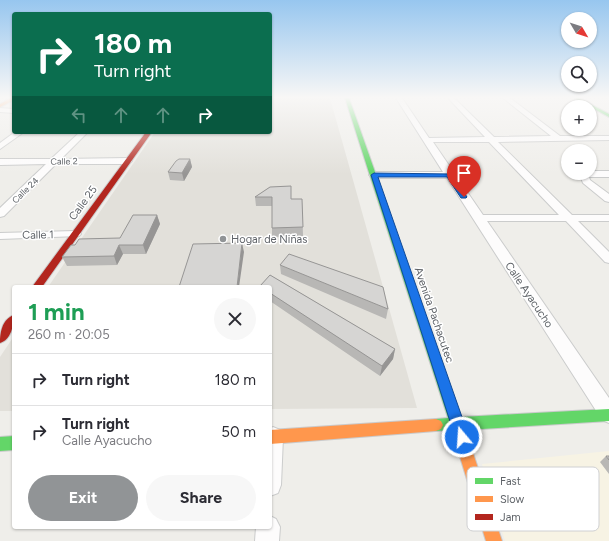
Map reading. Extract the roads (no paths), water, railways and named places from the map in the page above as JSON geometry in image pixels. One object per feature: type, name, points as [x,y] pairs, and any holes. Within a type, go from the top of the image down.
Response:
[{"type":"main road","name":"Avenida Pachacutec","points":[[356,123],[471,467]]},
{"type":"main road","name":"Calle 25","points":[[38,285],[148,134]]},
{"type":"main road","points":[[0,339],[12,322]]},
{"type":"main road","points":[[272,437],[457,423],[609,415]]},
{"type":"main road","points":[[0,444],[12,443]]},
{"type":"main road","name":"Avenida Pachacutec","points":[[491,531],[494,541]]},
{"type":"street","name":"Calle Ayacucho","points":[[416,123],[449,175],[609,415]]},
{"type":"street","points":[[477,123],[609,259]]},
{"type":"street","points":[[539,123],[559,138]]},
{"type":"street","points":[[0,147],[17,134]]},
{"type":"street","name":"Calle 24","points":[[0,214],[82,134]]},
{"type":"street","points":[[428,140],[609,138]]},
{"type":"street","name":"Calle 2","points":[[0,162],[128,161]]},
{"type":"street","points":[[609,174],[583,174],[586,181],[609,199]]},
{"type":"street","points":[[374,175],[449,175]]},
{"type":"street","points":[[478,218],[609,218]]},
{"type":"street","name":"Calle 1","points":[[0,236],[75,234]]},
{"type":"street","points":[[267,541],[268,529]]},
{"type":"place","name":"Hogar de Niñas","points":[[223,239]]}]
